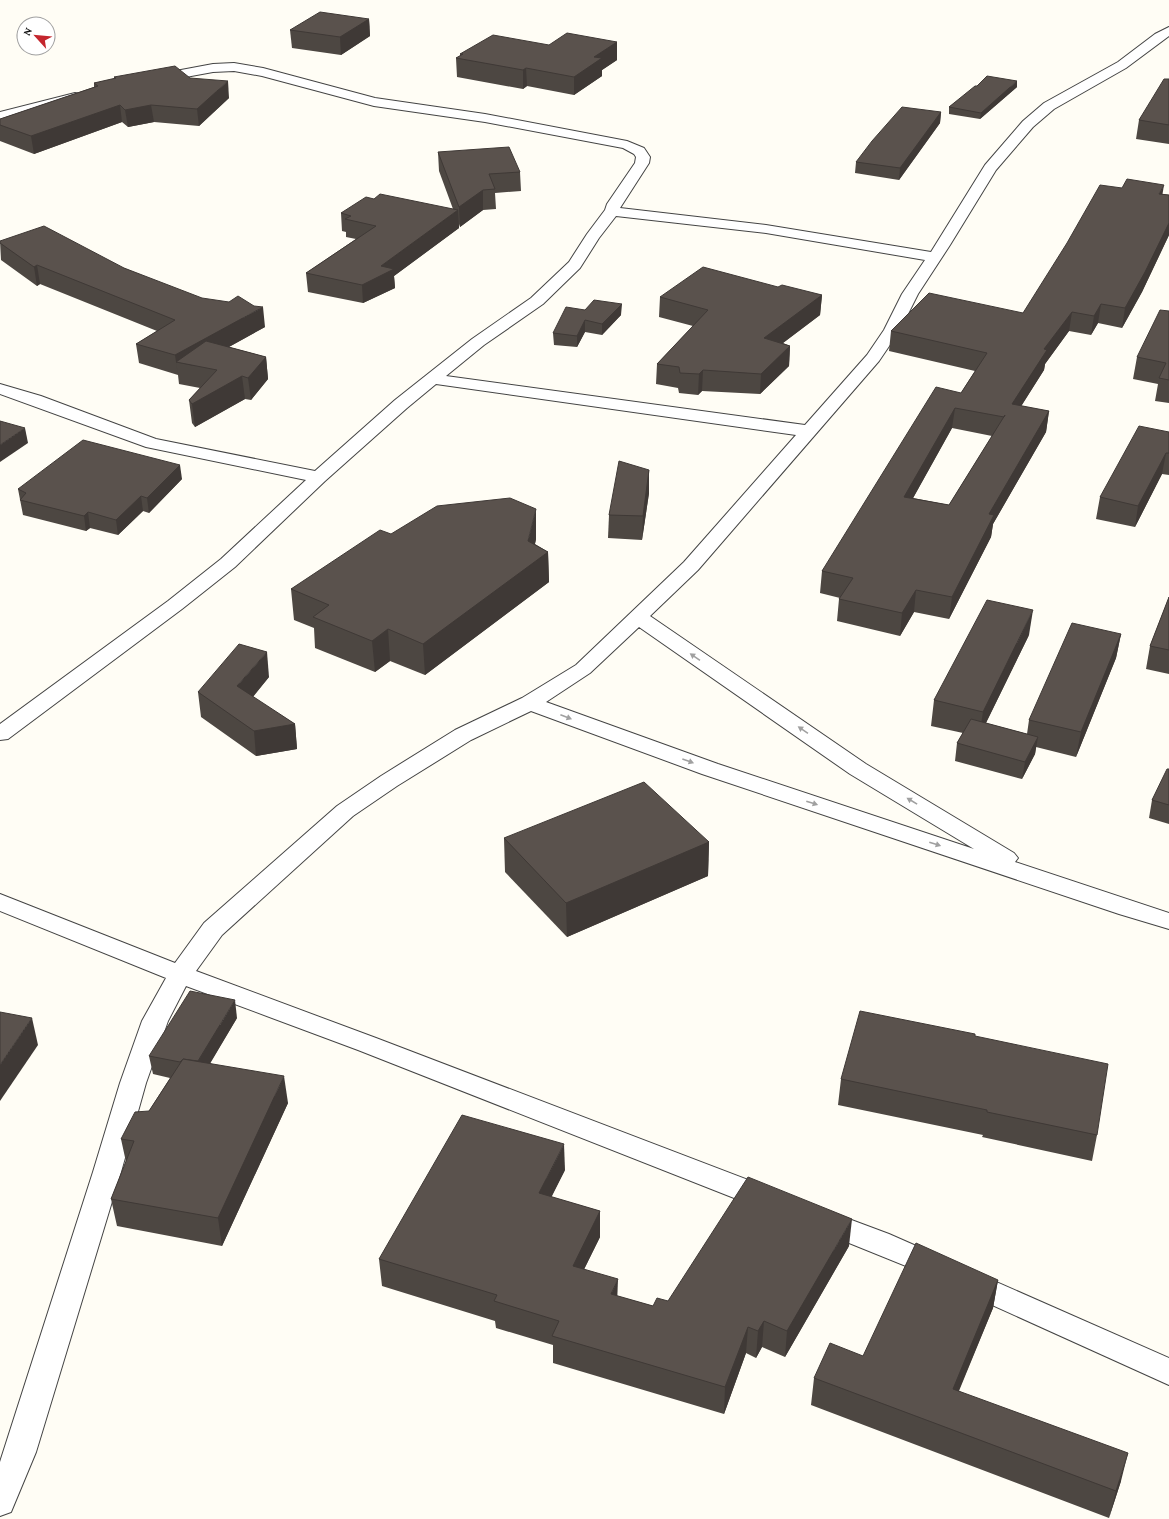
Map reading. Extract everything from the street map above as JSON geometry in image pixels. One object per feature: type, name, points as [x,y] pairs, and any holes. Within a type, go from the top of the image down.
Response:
[{"type":"street","points":[[0,1502],[20,1452],[133,1083],[155,1021],[180,974],[213,929],[346,812],[390,781],[463,735],[530,703],[583,670],[691,566],[873,358],[892,330],[910,294],[935,257],[990,168],[1028,124],[1049,106],[1122,65],[1169,31]]},
{"type":"street","points":[[0,734],[175,605],[228,563],[319,477],[401,404],[478,342],[537,301],[575,265],[592,237],[612,211],[614,204],[642,163],[643,156],[639,151],[627,145],[485,118],[374,102],[263,72],[234,67],[213,68],[173,74],[142,81]]},
{"type":"street","points":[[0,116],[89,94]]},
{"type":"street","points":[[612,211],[766,229],[935,257]]},
{"type":"street","points":[[433,379],[808,431]]},
{"type":"street","points":[[0,388],[152,443],[319,477]]},
{"type":"street","points":[[638,617],[858,769],[1041,879]]},
{"type":"street","points":[[530,703],[710,769],[1169,921]]},
{"type":"street","points":[[0,902],[180,974],[366,1044],[879,1242],[1169,1372]]},
{"type":"building","points":[[320,12],[369,19],[340,37],[290,30]]},
{"type":"building","points":[[567,33],[617,42],[594,57],[602,58],[574,77],[526,68],[523,70],[456,58],[463,54],[460,54],[493,35],[549,45]]},
{"type":"building","points":[[175,66],[190,78],[228,81],[197,109],[151,105],[125,110],[120,105],[31,136],[0,125],[0,119],[98,86],[94,83],[116,78],[114,77]]},
{"type":"building","points":[[987,76],[1017,81],[981,113],[949,107],[977,86]]},
{"type":"building","points":[[1164,79],[1169,79],[1169,125],[1139,120]]},
{"type":"building","points":[[902,107],[941,112],[900,168],[856,162],[872,141]]},
{"type":"building","points":[[509,147],[520,172],[489,174],[495,189],[483,190],[459,207],[438,152]]},
{"type":"building","points":[[1127,179],[1164,185],[1159,194],[1169,195],[1169,223],[1145,272],[1125,308],[1101,304],[1094,316],[1072,312],[1044,349],[1047,350],[1012,404],[1049,411],[989,514],[994,515],[952,597],[916,590],[902,613],[839,599],[853,578],[822,571],[936,387],[961,393],[987,353],[891,331],[929,293],[1023,313],[1067,243],[1100,185],[1122,188]],"holes":[[[955,408],[1004,417],[949,505],[904,497]]]},
{"type":"building","points":[[380,194],[458,210],[381,266],[394,269],[362,285],[306,273],[376,226],[345,219],[351,216],[341,213],[366,197],[374,199]]},
{"type":"building","points":[[44,226],[124,268],[202,298],[229,302],[238,296],[254,306],[263,307],[175,355],[136,344],[175,320],[37,265],[34,267],[0,243],[0,241]]},
{"type":"building","points":[[703,267],[778,287],[782,285],[822,295],[764,338],[790,346],[761,374],[703,370],[699,374],[680,373],[679,367],[657,364],[708,310],[660,297]]},
{"type":"building","points":[[594,300],[622,304],[602,324],[585,320],[577,336],[553,333],[566,307],[585,310]]},
{"type":"building","points":[[1160,310],[1169,311],[1169,380],[1159,378],[1166,363],[1137,357]]},
{"type":"building","points":[[206,341],[266,357],[248,378],[242,376],[192,404],[189,400],[217,370],[176,362]]},
{"type":"building","points":[[0,421],[25,428],[0,445]]},
{"type":"building","points":[[1139,426],[1169,432],[1169,453],[1166,453],[1138,506],[1100,497]]},
{"type":"building","points":[[83,440],[180,465],[147,498],[141,496],[116,520],[88,512],[84,516],[20,500],[26,493],[18,489]]},
{"type":"building","points":[[619,461],[649,470],[643,516],[609,515]]},
{"type":"building","points":[[510,498],[536,509],[528,541],[548,552],[423,644],[388,629],[372,641],[313,617],[329,605],[291,589],[380,530],[391,534],[437,506]]},
{"type":"building","points":[[1169,597],[1169,650],[1150,646]]},
{"type":"building","points":[[987,600],[1033,610],[983,712],[934,700]]},
{"type":"building","points":[[1072,623],[1121,634],[1081,732],[1029,720]]},
{"type":"building","points":[[239,644],[267,652],[237,686],[295,724],[254,731],[198,692]]},
{"type":"building","points":[[971,719],[1038,737],[1025,762],[957,743]]},
{"type":"building","points":[[1167,769],[1169,769],[1169,805],[1152,800]]},
{"type":"building","points":[[644,782],[709,842],[566,903],[504,838]]},
{"type":"building","points":[[190,991],[235,1000],[198,1061],[183,1059],[180,1062],[149,1056]]},
{"type":"building","points":[[860,1011],[975,1034],[975,1036],[1108,1064],[1097,1135],[841,1079]]},
{"type":"building","points":[[0,1012],[32,1018],[0,1065]]},
{"type":"building","points":[[183,1059],[284,1076],[218,1218],[111,1199],[134,1141],[121,1139],[135,1112],[149,1111]]},
{"type":"building","points":[[462,1115],[564,1144],[539,1193],[600,1211],[573,1266],[618,1279],[611,1294],[653,1306],[657,1298],[668,1301],[748,1177],[852,1219],[787,1331],[764,1321],[758,1331],[748,1327],[725,1387],[552,1336],[559,1321],[494,1301],[497,1295],[379,1259]]},
{"type":"building","points":[[916,1243],[998,1280],[953,1389],[1128,1453],[1116,1491],[814,1378],[830,1343],[863,1356]]}]
